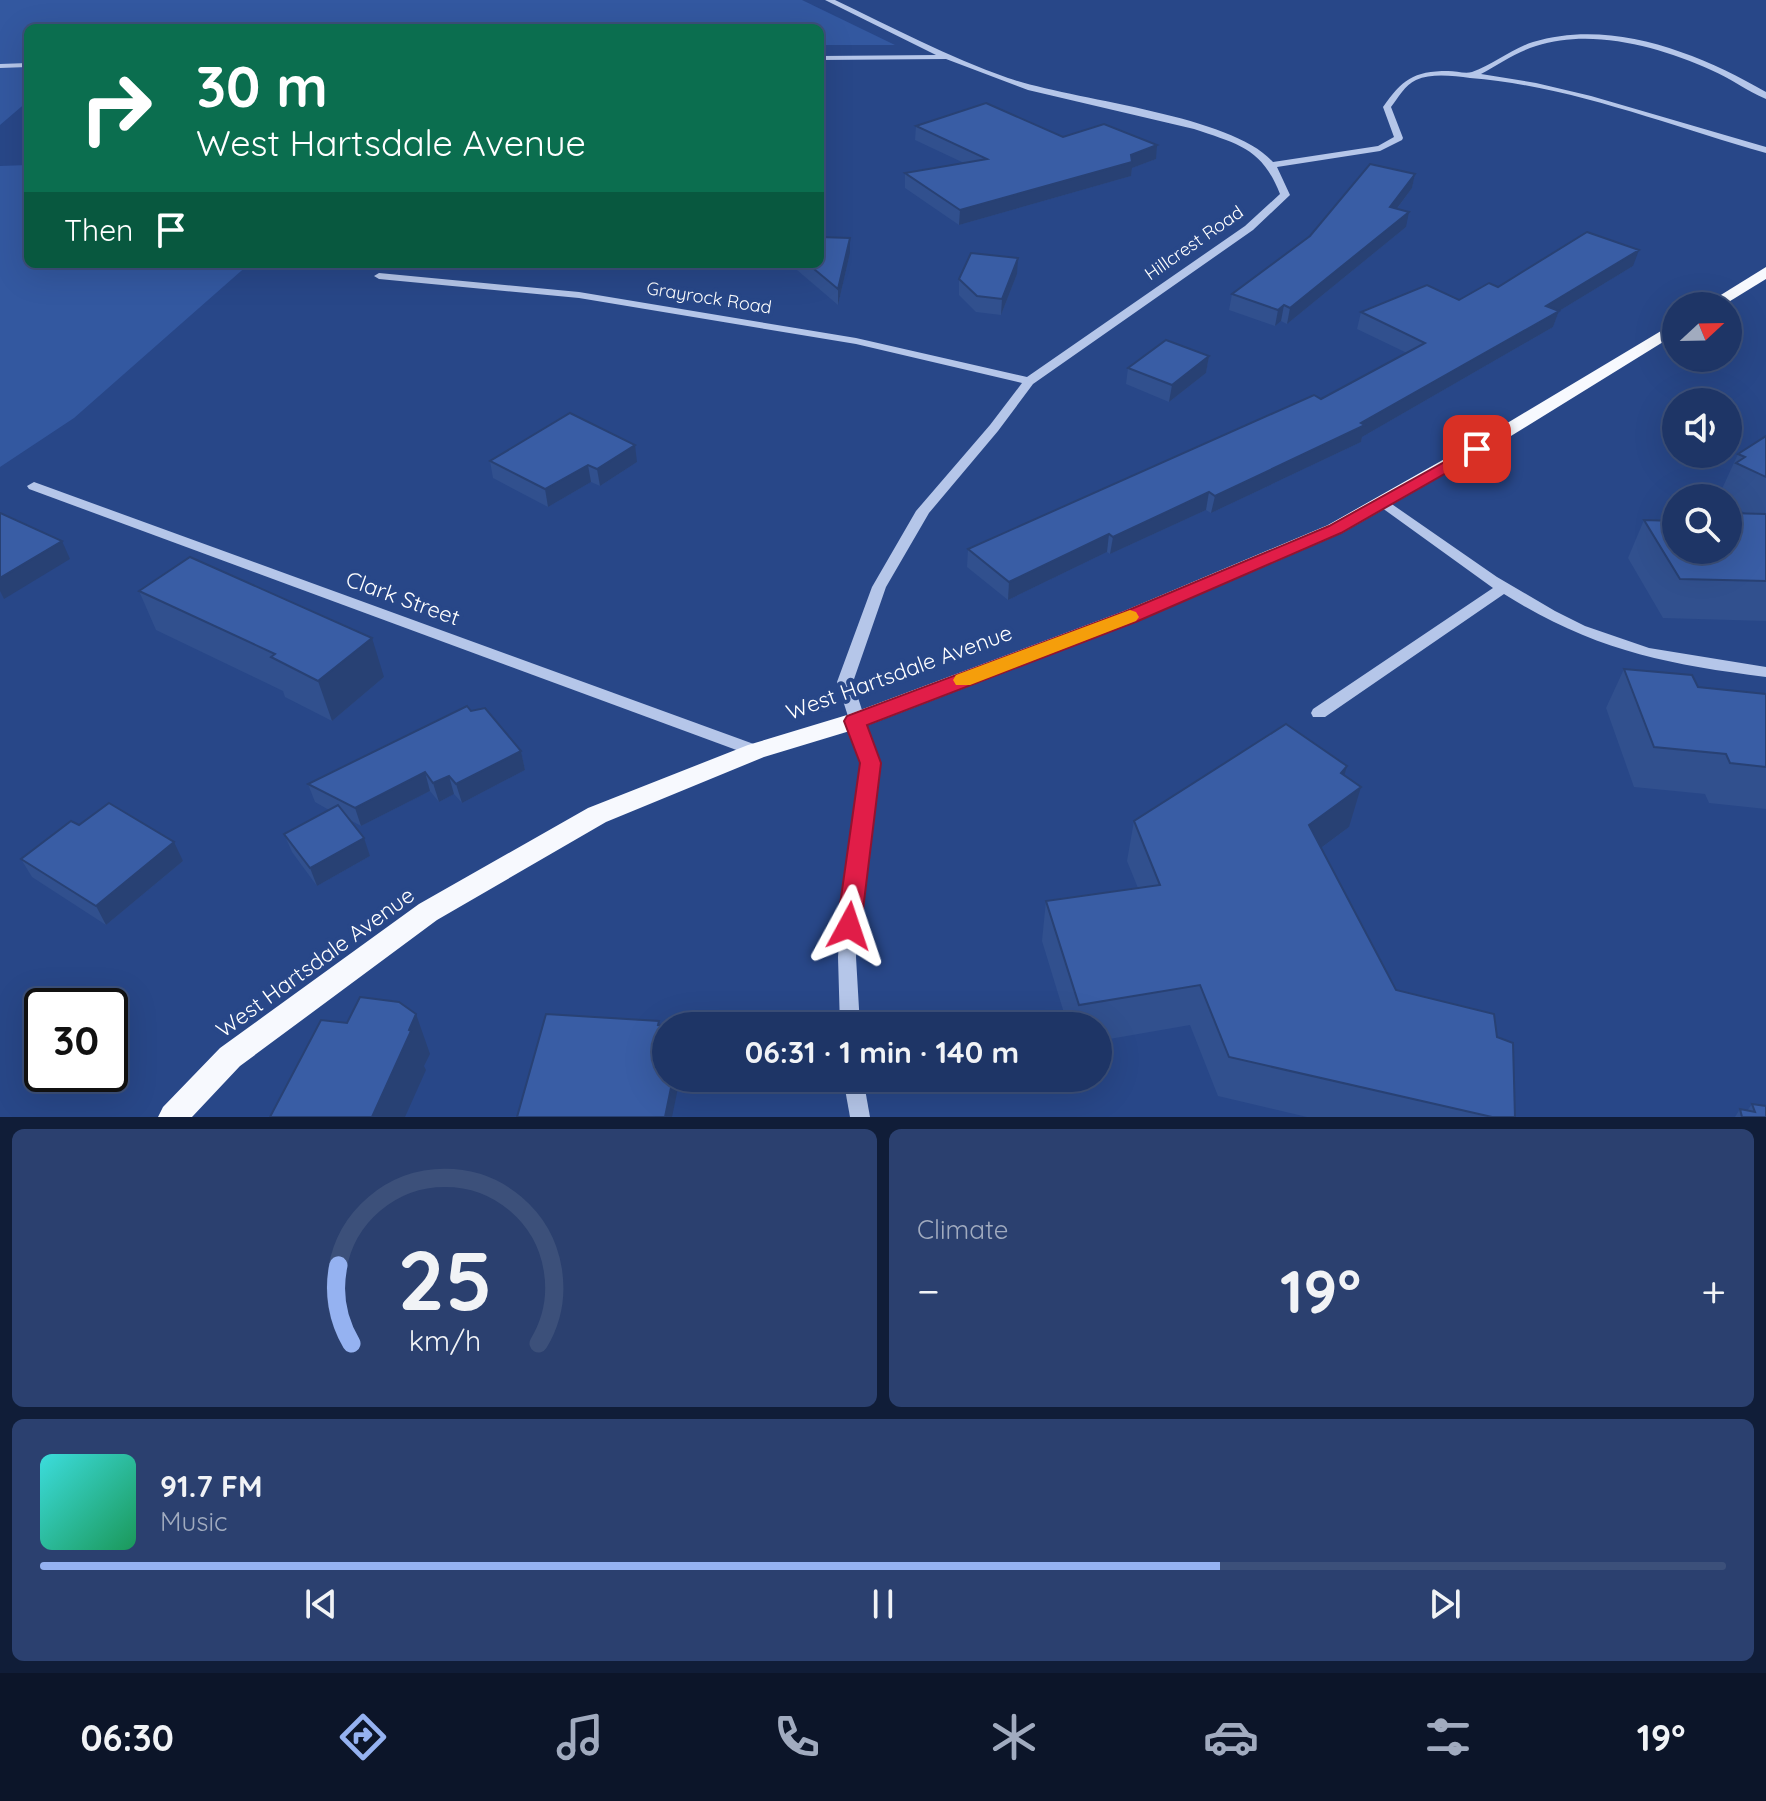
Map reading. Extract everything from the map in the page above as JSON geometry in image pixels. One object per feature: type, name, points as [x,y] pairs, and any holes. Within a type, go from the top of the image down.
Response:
[{"type":"main road","points":[[1734,292],[1766,272]]},
{"type":"main road","name":"West Hartsdale Avenue","points":[[173,1117],[230,1057],[428,912],[597,815],[756,751],[855,721],[1131,616],[1335,529],[1500,435],[1662,336]]},
{"type":"street","points":[[829,0],[949,57],[1026,87],[1218,135],[1251,149],[1274,165],[1380,148],[1399,138],[1387,107],[1413,78],[1436,73],[1472,75],[1556,90],[1766,150]]},
{"type":"street","points":[[1472,75],[1537,43],[1562,38],[1594,38],[1687,56],[1717,67],[1766,96]]},
{"type":"street","points":[[824,58],[949,57]]},
{"type":"street","points":[[0,66],[24,65]]},
{"type":"street","name":"Hillcrest Road","points":[[849,1012],[847,957],[852,894],[871,763],[845,682],[879,587],[923,511],[994,428],[1029,381],[1249,228],[1285,195],[1274,165]]},
{"type":"street","name":"Grayrock Road","points":[[379,276],[594,297],[856,341],[1029,381]]},
{"type":"street","name":"Clark Street","points":[[34,486],[756,751]]},
{"type":"street","points":[[1383,502],[1483,577],[1554,617],[1612,643],[1682,660],[1766,672]]},
{"type":"street","points":[[1319,713],[1503,588]]},
{"type":"street","points":[[856,1092],[860,1117]]},
{"type":"shaded area","points":[[0,0],[802,0],[895,45],[824,45],[824,24],[24,24],[24,104],[0,125]]},
{"type":"shaded area","points":[[24,165],[24,268],[244,268],[74,418],[0,467],[0,166]]},
{"type":"building","points":[[986,103],[1063,137],[1104,124],[1157,145],[1131,155],[1132,162],[960,210],[905,173],[987,159],[916,126]]},
{"type":"building","points":[[1370,164],[1415,174],[1390,207],[1409,212],[1290,308],[1284,305],[1278,310],[1232,294],[1310,236]]},
{"type":"building","points":[[1587,232],[1639,250],[1546,306],[1559,311],[1361,423],[1365,425],[1215,496],[1209,492],[1113,537],[1109,534],[1009,582],[968,549],[1314,395],[1321,399],[1425,343],[1361,312],[1427,285],[1459,300],[1489,283],[1498,287]]},
{"type":"building","points":[[824,237],[850,238],[838,289],[813,268],[824,268]]},
{"type":"building","points":[[971,253],[1018,258],[1002,299],[977,296],[959,279]]},
{"type":"building","points":[[1166,340],[1209,356],[1172,385],[1128,368]]},
{"type":"building","points":[[570,413],[635,445],[597,469],[588,465],[545,489],[490,461]]},
{"type":"building","points":[[1766,436],[1766,477],[1742,466],[1745,457],[1742,451]]},
{"type":"building","points":[[0,513],[62,541],[0,578]]},
{"type":"building","points":[[1742,513],[1766,514],[1766,581],[1680,579],[1671,564],[1742,564]]},
{"type":"building","points":[[1644,520],[1662,521],[1662,550]]},
{"type":"building","points":[[190,557],[372,638],[318,681],[271,657],[275,654],[139,591]]},
{"type":"building","points":[[1624,669],[1692,675],[1698,687],[1766,694],[1766,767],[1730,763],[1726,754],[1654,747]]},
{"type":"building","points":[[467,706],[471,711],[485,708],[521,751],[456,784],[449,776],[433,783],[425,772],[355,808],[308,784]]},
{"type":"building","points":[[1286,724],[1347,766],[1341,773],[1361,787],[1309,825],[1396,990],[1494,1014],[1497,1037],[1513,1043],[1515,1117],[1492,1117],[1229,1057],[1200,985],[1079,1005],[1046,901],[1160,885],[1134,821]]},
{"type":"building","points":[[109,803],[174,842],[96,906],[21,859],[71,821],[79,825]]},
{"type":"building","points":[[338,805],[364,838],[310,868],[284,834]]},
{"type":"building","points":[[360,997],[399,1002],[416,1014],[372,1117],[270,1117],[321,1020],[347,1023]]},
{"type":"building","points":[[546,1014],[652,1021],[652,1092],[670,1092],[665,1117],[517,1117]]},
{"type":"building","points":[[1752,1104],[1766,1106],[1766,1117],[1742,1117],[1740,1109],[1755,1112]]},
{"type":"slow traffic","points":[[963,680],[1130,617]]},
{"type":"route","points":[[849,926],[871,763],[855,721],[1131,616],[1335,529],[1477,449]]}]
